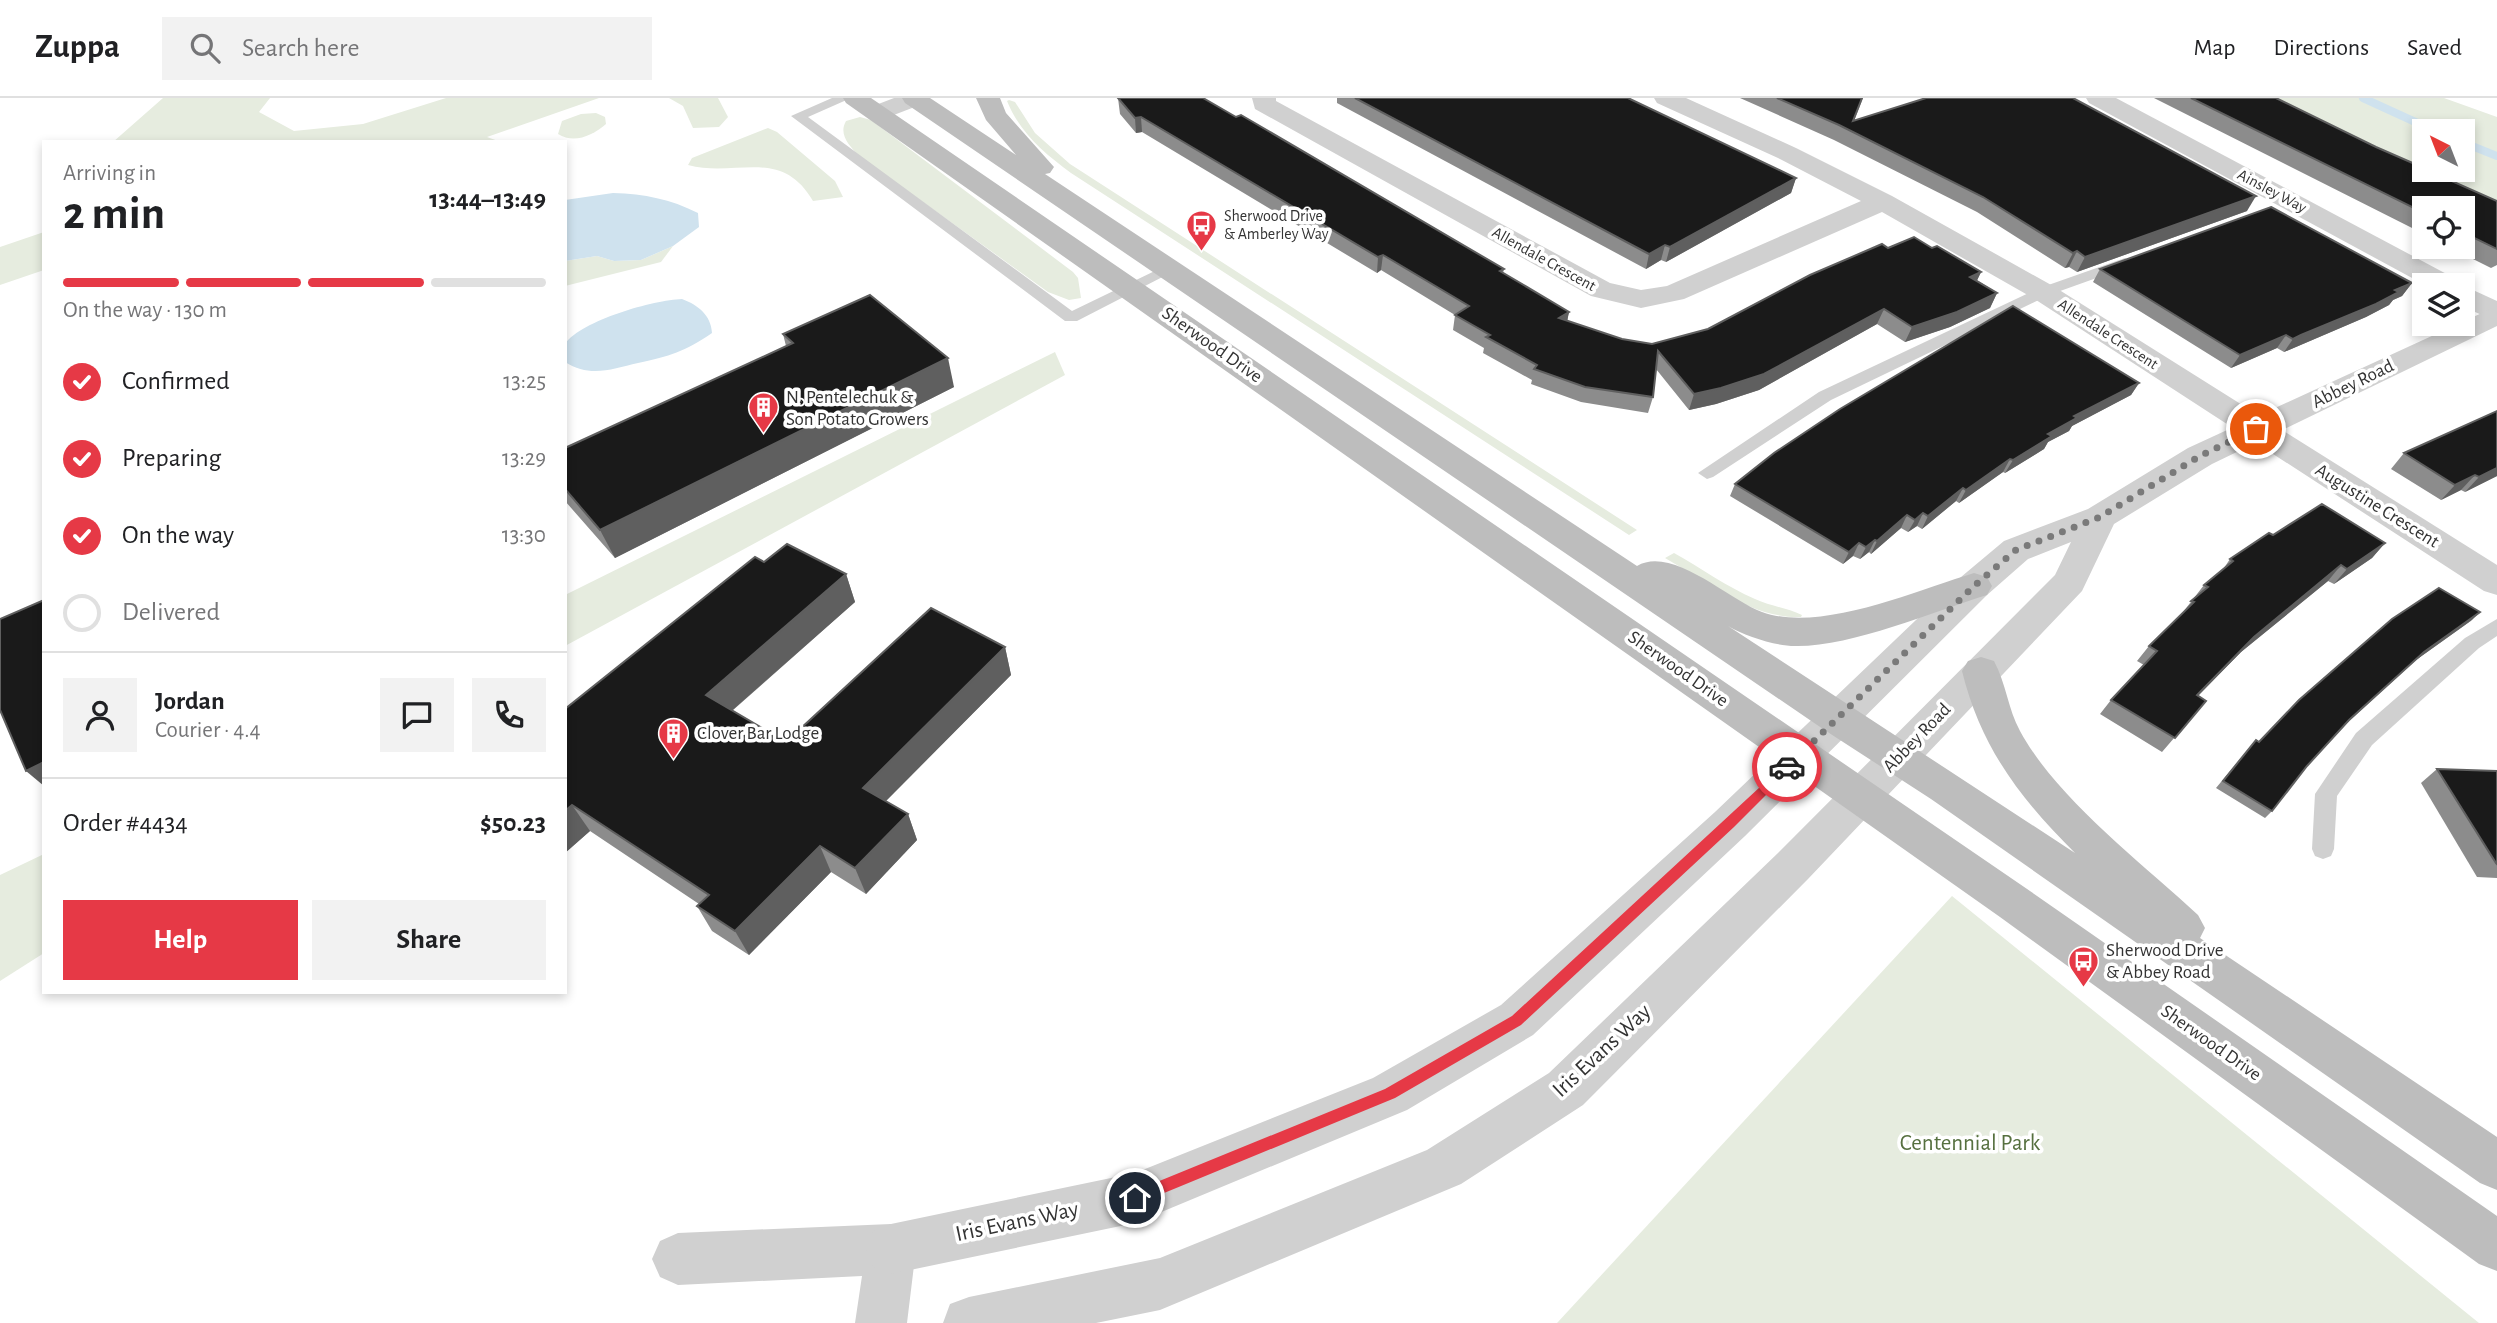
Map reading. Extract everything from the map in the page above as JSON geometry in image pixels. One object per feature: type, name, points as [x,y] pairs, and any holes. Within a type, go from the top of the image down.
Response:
[{"type":"main road","name":"Sherwood Drive","points":[[915,98],[1168,270],[1899,757],[2497,1166]]},
{"type":"main road","points":[[988,98],[995,115],[1030,155],[1107,229]]},
{"type":"main road","name":"Sherwood Drive","points":[[866,105],[1861,796],[2497,1246]]},
{"type":"main road","points":[[1609,564],[1676,579],[1750,622],[1792,633],[1832,630],[1974,586]]},
{"type":"main road","points":[[1981,671],[1991,708],[2011,750],[2061,811],[2268,1009]]},
{"type":"street","points":[[866,105],[915,98]]},
{"type":"street","name":"Allendale Crescent","points":[[1264,98],[1264,104],[1601,290],[1641,299],[1674,292],[1883,202]]},
{"type":"street","name":"Allendale Crescent","points":[[1666,98],[1787,153],[1883,202],[2043,292],[2256,429]]},
{"type":"street","name":"Ainsley Way","points":[[2098,98],[2279,206],[2421,273]]},
{"type":"street","points":[[2475,301],[2497,314]]},
{"type":"street","name":"Abbey Road","points":[[1800,754],[1974,586],[2016,550],[2100,517],[2200,456],[2497,314]]},
{"type":"street","name":"Augustine Crescent","points":[[2256,429],[2497,582]]},
{"type":"street","name":"Abbey Road","points":[[1861,796],[2069,582],[2100,517]]},
{"type":"street","name":"Iris Evans Way","points":[[678,1259],[891,1249],[1135,1198],[1390,1094],[1517,1020],[1730,824],[1800,754]]},
{"type":"street","name":"Iris Evans Way","points":[[969,1323],[1160,1284],[1444,1167],[1566,1089],[1861,796]]},
{"type":"street","points":[[881,1323],[891,1249]]},
{"type":"lane","points":[[844,98],[797,116],[1071,318],[1168,270]]},
{"type":"lane","points":[[1707,473],[1825,396],[2043,292],[2144,256]]},
{"type":"lane","points":[[2323,849],[2326,794],[2364,739],[2472,643],[2497,626]]},
{"type":"green space","points":[[163,98],[270,98],[259,112],[294,131],[363,124],[446,98],[599,98],[487,137],[495,140],[115,140]]},
{"type":"green space","points":[[669,98],[718,98],[728,117],[719,127],[693,128],[683,106]]},
{"type":"green space","points":[[2275,98],[2444,98],[2497,117],[2497,205],[2449,182],[2475,182],[2475,119],[2412,119],[2412,164]]},
{"type":"green space","points":[[1007,101],[1015,102],[1035,133],[1070,164],[1637,530],[1629,535],[1071,173],[1026,133],[1012,112]]},
{"type":"green space","points":[[596,113],[605,117],[606,124],[595,132],[577,138],[558,134],[562,121],[581,114]]},
{"type":"green space","points":[[860,117],[871,120],[1073,272],[1078,278],[1081,298],[1069,300],[1048,292],[859,156],[846,140],[843,131],[846,121]]},
{"type":"green space","points":[[768,128],[777,132],[835,181],[843,197],[813,201],[800,184],[787,174],[772,169],[706,168],[688,165],[692,158]]},
{"type":"green space","points":[[42,233],[42,271],[0,285],[0,247]]},
{"type":"green space","points":[[673,246],[661,262],[567,286],[567,261],[597,256],[614,261],[641,260]]},
{"type":"green space","points":[[1055,352],[1065,375],[567,645],[567,594]]},
{"type":"green space","points":[[1674,553],[1745,594],[1802,615],[1783,616],[1748,606],[1665,558]]},
{"type":"green space","points":[[42,855],[42,954],[0,981],[0,875]]},
{"type":"green space","name":"Centennial Park","points":[[1952,896],[2479,1323],[1557,1323]]},
{"type":"water","points":[[613,193],[647,196],[698,213],[699,227],[673,246],[641,260],[614,261],[597,256],[567,261],[567,200]]},
{"type":"water","points":[[682,299],[693,304],[709,321],[712,333],[676,352],[619,368],[592,371],[567,363],[567,342],[587,327],[637,307]]},
{"type":"building","points":[[1118,98],[1203,98],[1236,117],[1241,115],[1504,269],[1500,271],[1569,312],[1559,318],[1622,339],[1652,344],[1708,329],[1810,275],[1882,244],[1888,248],[1914,237],[1932,248],[1937,246],[1981,272],[1970,277],[1997,293],[1957,312],[1912,327],[1884,309],[1764,374],[1721,388],[1694,394],[1658,351],[1653,397],[1585,387],[1534,369],[1537,365],[1486,337],[1490,335],[1455,315],[1469,306],[1383,255],[1378,257],[1141,117],[1135,118]]},
{"type":"building","points":[[1355,98],[1628,98],[1796,178],[1670,247],[1665,245],[1649,254]]},
{"type":"building","points":[[1777,98],[1862,98],[1853,121],[1926,98],[2073,98],[2256,196],[2085,257],[2077,251],[2073,253],[1983,197],[1839,125]]},
{"type":"building","points":[[2191,98],[2276,98],[2412,163],[2412,182],[2454,182],[2497,201],[2497,249],[2475,238],[2475,196],[2412,196],[2412,207]]},
{"type":"building","points":[[2271,207],[2412,283],[2395,290],[2399,292],[2376,304],[2293,339],[2286,335],[2240,355],[2100,269]]},
{"type":"building","name":"N. Pentelechuk & Son Potato Growers","points":[[870,295],[948,358],[600,530],[567,491],[567,447],[793,343],[783,334]]},
{"type":"building","points":[[2013,306],[2139,383],[2074,416],[2077,418],[2048,434],[2052,436],[2013,460],[2010,459],[1966,490],[1963,488],[1928,516],[1923,513],[1915,520],[1907,515],[1877,541],[1866,547],[1859,543],[1849,552],[1735,484],[1774,453],[1840,409]]},
{"type":"building","points":[[2497,411],[2497,468],[2479,477],[2475,475],[2455,485],[2404,453]]},
{"type":"building","points":[[2322,504],[2385,543],[2347,569],[2341,565],[2254,637],[2197,695],[2206,701],[2175,738],[2111,700],[2157,651],[2149,646],[2194,602],[2191,601],[2208,587],[2204,585],[2233,561],[2230,559],[2269,533],[2273,535]]},
{"type":"building","name":"Clover Bar Lodge","points":[[787,544],[846,574],[706,695],[786,742],[931,608],[1005,647],[863,788],[908,814],[855,868],[820,846],[735,931],[697,906],[709,895],[572,805],[567,809],[567,707],[755,557],[764,562]]},
{"type":"building","points":[[2439,588],[2480,612],[2424,652],[2349,720],[2307,766],[2272,811],[2223,781],[2256,740],[2259,742],[2299,700],[2392,619]]},
{"type":"building","points":[[42,601],[42,763],[26,771],[0,710],[0,619]]},
{"type":"building","points":[[2437,769],[2497,771],[2497,864],[2496,863]]},
{"type":"waterway","points":[[2363,98],[2412,120]]},
{"type":"waterway","points":[[2475,147],[2497,156]]},
{"type":"way so far","points":[[1787,767],[1974,586],[2016,550],[2100,517],[2200,456],[2256,429]]},
{"type":"place","name":"Sherwood Drive & Amberley Way","points":[[1201,252]]},
{"type":"place","name":"N. Pentelechuk & Son Potato Growers","points":[[763,435]]},
{"type":"place","name":"Clover Bar Lodge","points":[[674,760]]},
{"type":"place","name":"Sherwood Drive & Abbey Road","points":[[2083,988]]},
{"type":"route","points":[[1135,1198],[1390,1094],[1517,1020],[1730,824],[1787,767]]}]
